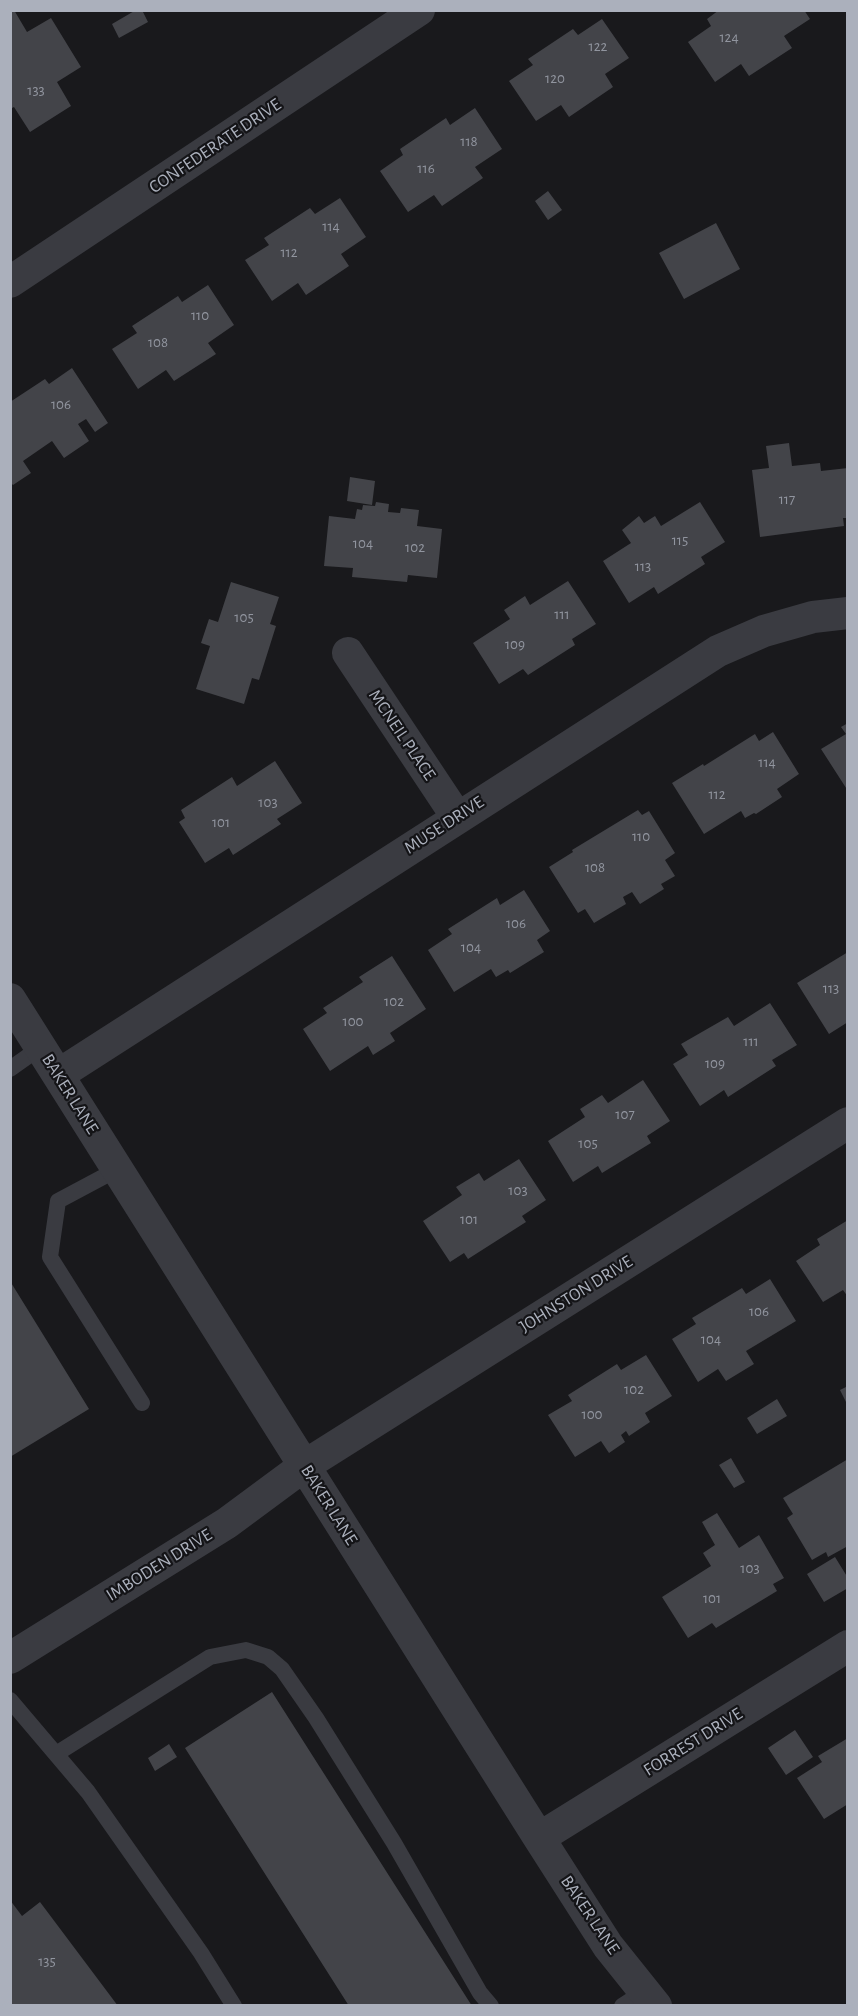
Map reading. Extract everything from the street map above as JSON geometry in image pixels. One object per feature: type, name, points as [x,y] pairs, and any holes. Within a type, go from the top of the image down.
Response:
[{"type":"street","name":"CONFEDERATE DRIVE","points":[[10,282],[419,10]]},
{"type":"street","name":"MUSE DRIVE","points":[[58,1075],[718,651],[764,631],[813,617],[848,613]]},
{"type":"street","name":"MCNEIL PLACE","points":[[348,653],[457,817]]},
{"type":"street","name":"BAKER LANE","points":[[10,999],[641,2001]]},
{"type":"street","name":"JOHNSTON DRIVE","points":[[304,1466],[848,1123]]},
{"type":"street","name":"IMBODEN DRIVE","points":[[10,1658],[227,1523],[304,1466]]},
{"type":"street","name":"FORREST DRIVE","points":[[539,1838],[848,1646]]},
{"type":"lane","points":[[10,1069],[41,1047]]},
{"type":"lane","points":[[117,1169],[58,1201],[50,1257],[142,1403]]},
{"type":"lane","points":[[56,1754],[210,1657],[246,1650],[268,1657],[282,1669],[316,1718],[394,1843],[480,1993],[491,2006]]},
{"type":"lane","points":[[10,1700],[88,1792],[201,1953],[234,2006]]},
{"type":"building","points":[[10,10],[14,10],[27,32],[51,18],[81,67],[57,82],[71,106],[30,132],[14,107],[10,109]]},
{"type":"building","points":[[136,10],[142,10],[148,22],[119,38],[112,24]]},
{"type":"building","points":[[719,10],[804,10],[810,19],[784,36],[792,48],[749,76],[741,64],[715,82],[688,42],[711,26],[707,19]]},
{"type":"building","points":[[602,19],[629,58],[605,74],[613,87],[569,117],[561,105],[536,121],[509,81],[533,65],[528,59],[573,29],[578,35]]},
{"type":"building","points":[[475,108],[502,149],[475,167],[483,178],[442,206],[434,195],[408,212],[380,171],[403,155],[400,149],[446,118],[450,125]]},
{"type":"building","points":[[548,191],[562,210],[548,220],[535,201]]},
{"type":"building","points":[[340,198],[366,237],[341,254],[349,266],[306,295],[298,283],[272,301],[245,260],[269,245],[264,238],[310,208],[315,214]]},
{"type":"building","points":[[716,223],[740,269],[684,299],[659,253]]},
{"type":"building","points":[[208,285],[234,325],[208,343],[216,354],[174,381],[166,370],[138,389],[112,349],[137,333],[132,326],[178,296],[182,302]]},
{"type":"building","points":[[72,368],[108,423],[95,432],[86,419],[78,424],[89,441],[64,458],[52,441],[23,461],[31,473],[13,485],[10,482],[10,402],[45,379],[49,384]]},
{"type":"building","points":[[789,443],[792,466],[820,463],[821,471],[848,468],[848,518],[843,518],[844,526],[760,537],[752,470],[769,468],[766,446]]},
{"type":"building","points":[[350,477],[375,481],[372,505],[347,501]]},
{"type":"building","points":[[376,502],[389,504],[388,512],[400,513],[401,508],[419,510],[417,526],[442,529],[437,578],[408,575],[407,582],[352,577],[353,568],[324,566],[329,516],[355,519],[357,509],[362,510],[363,505],[375,506]]},
{"type":"building","points":[[700,502],[725,542],[701,557],[705,564],[658,594],[654,587],[629,603],[603,561],[631,543],[622,530],[639,516],[644,523],[655,516],[661,526]]},
{"type":"building","points":[[568,581],[596,624],[572,639],[575,645],[528,675],[523,669],[499,684],[473,643],[510,619],[504,610],[525,596],[530,605]]},
{"type":"building","points":[[231,582],[279,597],[270,624],[276,626],[259,680],[252,678],[244,704],[196,689],[210,646],[201,643],[209,619],[218,622]]},
{"type":"building","points":[[848,723],[848,791],[821,749],[846,734],[841,727]]},
{"type":"building","points":[[773,732],[799,774],[777,789],[782,797],[756,814],[745,818],[741,811],[704,834],[672,783],[755,734],[759,741]]},
{"type":"building","points":[[275,761],[302,803],[277,819],[281,824],[233,855],[229,848],[205,863],[179,822],[185,818],[181,810],[232,777],[237,786]]},
{"type":"building","points":[[638,810],[642,815],[649,811],[675,853],[665,860],[675,876],[661,884],[664,889],[640,904],[632,892],[623,897],[626,904],[594,923],[585,909],[578,913],[549,867],[573,852],[572,850]]},
{"type":"building","points":[[524,890],[550,931],[537,940],[544,952],[510,973],[508,970],[496,977],[491,969],[454,992],[428,950],[452,934],[448,929],[497,898],[500,905]]},
{"type":"building","points":[[848,952],[848,1022],[829,1034],[797,983]]},
{"type":"building","points":[[392,956],[426,1009],[390,1033],[395,1041],[373,1055],[368,1046],[330,1071],[303,1029],[327,1013],[323,1008],[363,982],[359,977]]},
{"type":"building","points":[[770,1003],[797,1045],[772,1060],[776,1066],[728,1097],[724,1090],[700,1106],[673,1064],[688,1055],[681,1044],[728,1017],[734,1026]]},
{"type":"building","points":[[643,1080],[670,1121],[647,1136],[651,1143],[602,1173],[598,1166],[573,1182],[548,1141],[585,1117],[580,1109],[602,1095],[608,1103]]},
{"type":"building","points":[[519,1159],[546,1200],[522,1216],[526,1222],[468,1259],[464,1253],[450,1262],[423,1221],[462,1195],[456,1187],[479,1173],[484,1181]]},
{"type":"building","points":[[848,1220],[848,1297],[843,1290],[823,1302],[796,1261],[820,1245],[817,1239]]},
{"type":"building","points":[[770,1279],[796,1321],[746,1351],[754,1364],[726,1381],[718,1369],[698,1382],[672,1339],[696,1324],[692,1318],[742,1288],[746,1294]]},
{"type":"building","points":[[10,1281],[89,1409],[10,1457]]},
{"type":"building","points":[[646,1355],[672,1396],[645,1413],[650,1422],[629,1436],[626,1431],[621,1435],[625,1442],[609,1453],[601,1441],[575,1457],[548,1415],[572,1401],[568,1395],[617,1364],[621,1370]]},
{"type":"building","points":[[848,1386],[848,1406],[840,1390]]},
{"type":"building","points":[[777,1399],[787,1416],[757,1434],[747,1418]]},
{"type":"building","points":[[731,1458],[745,1482],[734,1488],[719,1465]]},
{"type":"building","points":[[848,1459],[848,1546],[828,1557],[826,1552],[812,1560],[787,1518],[793,1514],[783,1498]]},
{"type":"building","points":[[717,1513],[739,1548],[759,1535],[784,1578],[773,1584],[777,1591],[716,1628],[712,1623],[688,1638],[662,1597],[711,1566],[703,1553],[715,1545],[702,1522]]},
{"type":"building","points":[[835,1557],[848,1578],[848,1588],[824,1602],[807,1574]]},
{"type":"building","points":[[272,1692],[472,2006],[349,2006],[185,1748]]},
{"type":"building","points":[[795,1730],[813,1757],[786,1775],[768,1748]]},
{"type":"building","points":[[848,1738],[848,1804],[824,1819],[797,1778],[822,1762],[818,1756]]},
{"type":"building","points":[[169,1744],[177,1757],[155,1771],[148,1758]]},
{"type":"building","points":[[10,1900],[22,1916],[40,1902],[118,2006],[10,2006]]}]
